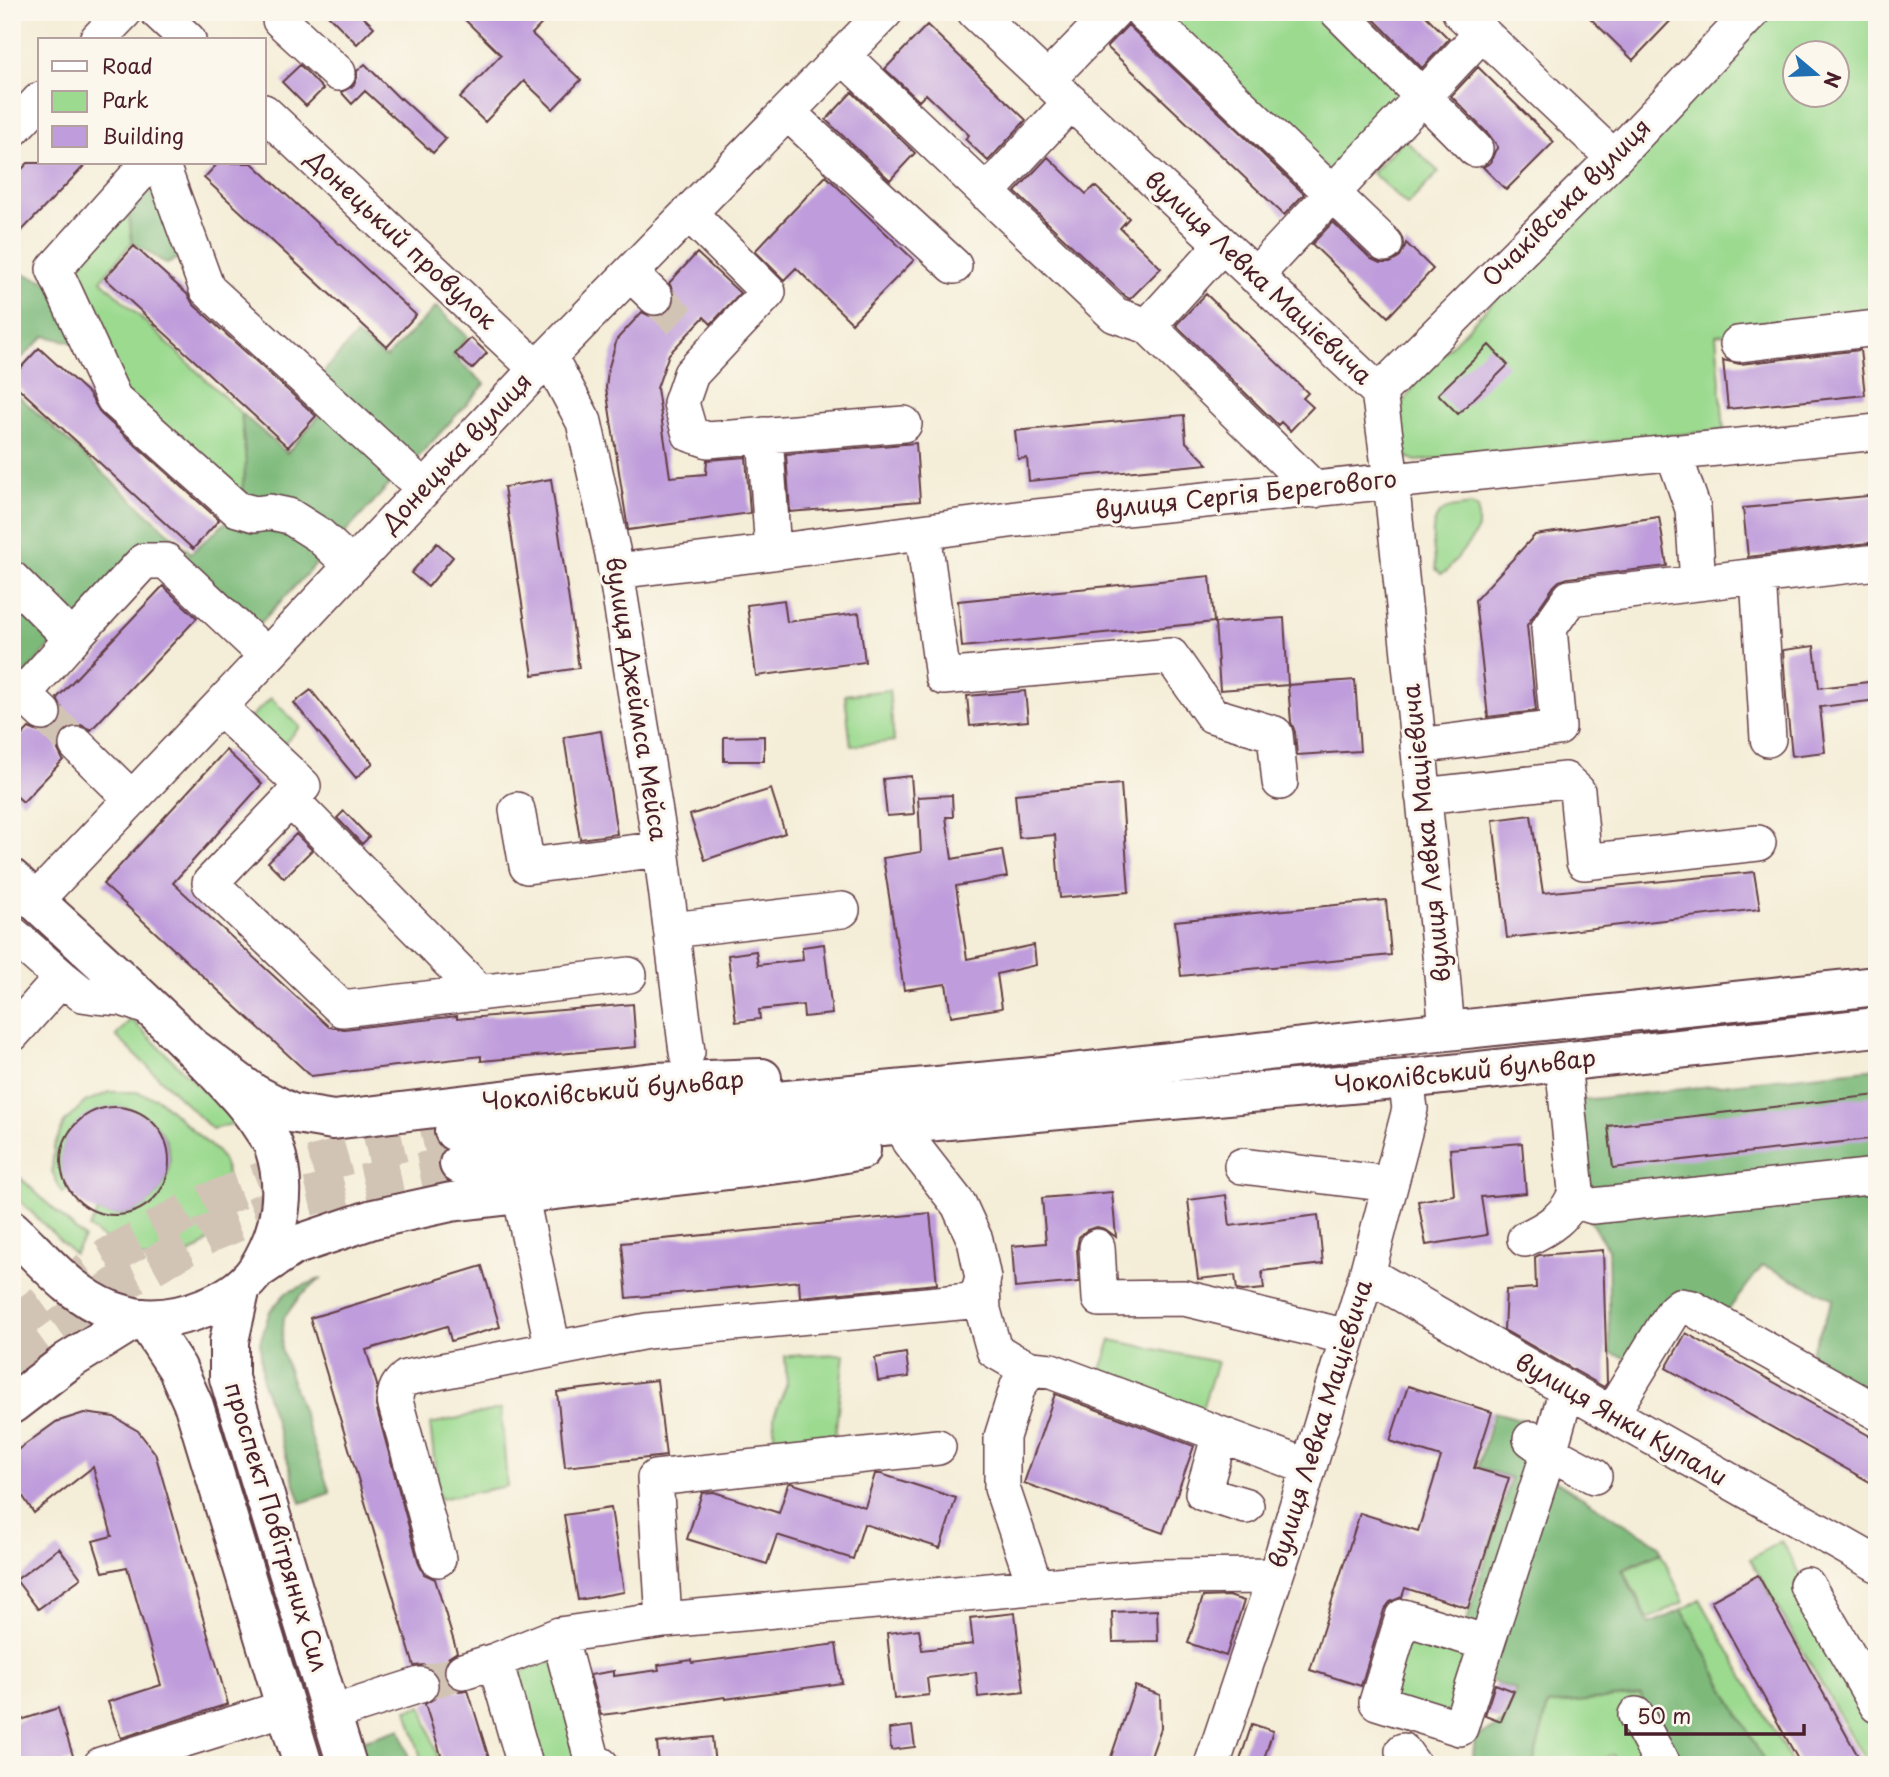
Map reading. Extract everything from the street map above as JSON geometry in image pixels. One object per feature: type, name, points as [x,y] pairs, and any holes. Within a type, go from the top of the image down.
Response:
[{"type":"main road","points":[[24,890],[192,1048]]},
{"type":"main road","name":"Чоколівський бульвар","points":[[141,1318],[192,1313],[221,1300],[293,1246],[373,1219],[451,1202],[796,1162],[909,1142],[1054,1093],[1447,1031],[1877,986]]},
{"type":"main road","name":"Чоколівський бульвар","points":[[457,1147],[1054,1093],[1406,1079],[1877,1027]]},
{"type":"main road","name":"Чоколівський бульвар","points":[[192,1048],[253,1093],[281,1108],[291,1113],[333,1121],[654,1082],[912,1072],[1054,1093]]},
{"type":"main road","name":"проспект Повітряних Сил","points":[[192,1048],[250,1108],[273,1145],[281,1177],[281,1210],[273,1238],[249,1279],[229,1341],[229,1378],[348,1765]]},
{"type":"main road","points":[[12,1230],[81,1295],[108,1309],[141,1318]]},
{"type":"main road","points":[[12,1404],[68,1361],[141,1318]]},
{"type":"main road","name":"проспект Повітряних Сил","points":[[141,1318],[177,1368],[194,1406],[303,1765]]},
{"type":"street","points":[[99,38],[124,12]]},
{"type":"street","points":[[158,12],[186,38]]},
{"type":"street","name":"Донецька вулиця","points":[[24,890],[132,799],[543,362],[885,12]]},
{"type":"street","name":"вулиця Левка Мацієвича","points":[[975,12],[1379,392],[1391,480],[1447,1031]]},
{"type":"street","points":[[986,193],[1113,12]]},
{"type":"street","points":[[1143,12],[1385,244]]},
{"type":"street","points":[[1338,12],[1475,149]]},
{"type":"street","name":"Очаківська вулиця","points":[[1379,392],[1614,158],[1752,12]]},
{"type":"street","points":[[1255,276],[1422,98],[1471,23],[1614,158]]},
{"type":"street","points":[[277,24],[338,73]]},
{"type":"street","points":[[843,55],[1115,315],[1148,326],[1315,490]]},
{"type":"street","points":[[12,130],[38,102]]},
{"type":"street","points":[[788,113],[954,266]]},
{"type":"street","name":"Донецький провулок","points":[[266,114],[543,362]]},
{"type":"street","points":[[148,164],[54,269],[114,399],[237,509],[255,514],[270,512],[289,516],[319,535],[351,565]]},
{"type":"street","points":[[161,164],[207,289],[424,488]]},
{"type":"street","points":[[689,213],[768,292],[701,341],[681,403],[690,433],[708,440],[904,424]]},
{"type":"street","points":[[1148,326],[1222,245]]},
{"type":"street","points":[[630,273],[655,297]]},
{"type":"street","points":[[1738,344],[1877,328]]},
{"type":"street","name":"вулиця Джеймса Мейса","points":[[543,362],[584,422],[616,571],[661,849],[687,1052]]},
{"type":"street","name":"вулиця Сергія Берегового","points":[[616,571],[1017,519],[1877,432]]},
{"type":"street","points":[[765,435],[773,552]]},
{"type":"street","points":[[1673,452],[1693,509],[1698,583]]},
{"type":"street","points":[[923,532],[943,677],[1171,656],[1212,715],[1275,734],[1280,782]]},
{"type":"street","points":[[43,713],[23,694],[144,561],[166,561],[267,656]]},
{"type":"street","points":[[1418,747],[1558,728],[1549,628],[1570,598],[1877,562]]},
{"type":"street","points":[[1758,576],[1768,738]]},
{"type":"street","points":[[12,579],[72,639]]},
{"type":"street","points":[[219,707],[303,786],[210,883],[342,1009],[629,975]]},
{"type":"street","points":[[77,745],[132,799]]},
{"type":"street","points":[[1423,796],[1564,780],[1577,791],[1584,862],[1758,843]]},
{"type":"street","points":[[290,799],[480,993]]},
{"type":"street","points":[[517,810],[527,866],[661,849]]},
{"type":"street","points":[[672,929],[842,910]]},
{"type":"street","points":[[12,933],[82,993],[122,998],[150,1008]]},
{"type":"street","points":[[12,1034],[62,978]]},
{"type":"street","points":[[1563,1062],[1576,1191],[1578,1199],[1586,1204],[1593,1206],[1877,1175]]},
{"type":"street","name":"вулиця Левка Мацієвича","points":[[1212,1765],[1275,1576],[1367,1274],[1410,1109],[1406,1079]]},
{"type":"street","points":[[438,1559],[395,1401],[400,1383],[406,1378],[647,1331],[970,1301],[976,1297],[984,1278],[975,1240],[959,1205],[909,1142]]},
{"type":"street","points":[[1242,1166],[1390,1184]]},
{"type":"street","points":[[1525,1240],[1547,1229],[1560,1218],[1574,1199],[1576,1191]]},
{"type":"street","points":[[520,1194],[553,1349]]},
{"type":"street","points":[[1097,1247],[1100,1299],[1184,1298],[1348,1338]]},
{"type":"street","name":"вулиця Янки Купали","points":[[1367,1274],[1877,1564]]},
{"type":"street","points":[[982,1286],[983,1310],[994,1350],[1031,1369],[1051,1371],[1308,1467]]},
{"type":"street","points":[[1611,1414],[1674,1311],[1681,1306],[1692,1308],[1877,1412]]},
{"type":"street","points":[[1031,1369],[1018,1386],[1002,1437],[1002,1488],[1035,1586]]},
{"type":"street","points":[[1487,1643],[1539,1444],[1567,1389]]},
{"type":"street","points":[[1220,1434],[1203,1493],[1245,1506]]},
{"type":"street","points":[[1539,1444],[1594,1476]]},
{"type":"street","points":[[664,1620],[655,1478],[938,1447]]},
{"type":"street","points":[[524,1765],[479,1666],[559,1635],[664,1620],[1035,1586],[1151,1577],[1275,1576]]},
{"type":"street","points":[[1807,1584],[1877,1705]]},
{"type":"street","points":[[559,1635],[592,1759],[601,1765]]},
{"type":"street","points":[[332,1713],[420,1685]]},
{"type":"street","points":[[101,1765],[285,1708]]},
{"type":"street","points":[[1636,1715],[1663,1765]]},
{"type":"green space","points":[[1157,12],[1322,12],[1412,95],[1336,177]]},
{"type":"green space","points":[[1771,12],[1877,12],[1877,317],[1716,335],[1724,430],[1416,461],[1407,457],[1397,424],[1405,401],[1419,379]]},
{"type":"green space","points":[[1404,139],[1439,172],[1407,205],[1372,173]]},
{"type":"green space","points":[[150,169],[182,256],[167,264],[132,242],[127,198]]},
{"type":"green space","points":[[127,198],[132,242],[101,280],[241,413],[246,463],[240,504],[121,393],[68,267]]},
{"type":"green space","points":[[12,270],[49,282],[79,344],[45,336],[12,367]]},
{"type":"green space","points":[[436,307],[468,337],[453,356],[485,384],[408,468],[314,383],[356,335],[386,358]]},
{"type":"green space","points":[[12,390],[191,553],[235,514],[329,550],[251,633],[166,558],[72,629],[12,570]]},
{"type":"green space","points":[[326,408],[400,473],[335,544],[240,504],[246,463],[241,413],[287,453]]},
{"type":"green space","points":[[1471,505],[1478,509],[1478,528],[1447,571],[1441,574],[1436,569],[1433,538],[1435,522],[1446,509]]},
{"type":"green space","points":[[12,591],[58,637],[12,689]]},
{"type":"green space","points":[[889,690],[894,741],[851,746],[845,695]]},
{"type":"green space","points":[[271,698],[300,727],[279,749],[249,719]]},
{"type":"green space","points":[[131,1019],[236,1123],[212,1129],[116,1036]]},
{"type":"green space","points":[[1877,1068],[1877,1405],[1806,1362],[1834,1299],[1763,1265],[1726,1313],[1692,1293],[1633,1360],[1610,1353],[1608,1249],[1584,1212],[1574,1101]]},
{"type":"green space","points":[[110,1092],[136,1092],[158,1099],[221,1158],[228,1178],[226,1209],[214,1234],[193,1252],[166,1260],[142,1258],[118,1248],[89,1228],[98,1212],[118,1215],[137,1210],[152,1200],[169,1169],[169,1152],[163,1134],[149,1119],[131,1110],[112,1108],[95,1112],[80,1122],[69,1135],[62,1152],[62,1170],[70,1189],[62,1193],[52,1171],[54,1147],[64,1123],[85,1102]]},
{"type":"green space","points":[[12,1170],[84,1238],[74,1254],[12,1193]]},
{"type":"green space","points":[[322,1278],[300,1296],[284,1318],[281,1349],[330,1493],[301,1503],[263,1383],[260,1342],[270,1311],[286,1293]]},
{"type":"green space","points":[[1111,1340],[1217,1362],[1199,1418],[1098,1379]]},
{"type":"green space","points":[[844,1354],[835,1437],[774,1442],[774,1416],[787,1384],[785,1356]]},
{"type":"green space","points":[[501,1409],[507,1486],[439,1499],[430,1424]]},
{"type":"green space","points":[[1494,1412],[1524,1420],[1508,1448],[1540,1471],[1486,1640],[1463,1633],[1511,1478],[1478,1467]]},
{"type":"green space","points":[[1544,1474],[1659,1545],[1661,1552],[1622,1569],[1649,1624],[1682,1610],[1766,1765],[1660,1765],[1641,1695],[1548,1705],[1533,1765],[1472,1765],[1475,1738],[1503,1723],[1516,1690],[1480,1677]]},
{"type":"green space","points":[[1781,1541],[1877,1708],[1877,1765],[1868,1765],[1750,1559]]},
{"type":"green space","points":[[1661,1553],[1684,1602],[1648,1619],[1624,1570]]},
{"type":"green space","points":[[1700,1599],[1793,1765],[1766,1765],[1682,1610]]},
{"type":"green space","points":[[1404,1623],[1477,1648],[1454,1720],[1381,1699]]},
{"type":"green space","points":[[553,1660],[582,1765],[525,1765],[500,1679]]},
{"type":"green space","points":[[1641,1695],[1660,1765],[1618,1765],[1613,1755],[1594,1765],[1533,1765],[1548,1705]]},
{"type":"green space","points":[[422,1706],[440,1765],[423,1765],[407,1710]]},
{"type":"green space","points":[[400,1729],[411,1765],[366,1765],[359,1742]]},
{"type":"building","points":[[325,12],[358,12],[374,27],[357,44]]},
{"type":"building","points":[[457,12],[553,12],[532,34],[581,80],[553,109],[524,81],[485,122],[460,98],[501,55]]},
{"type":"building","points":[[1367,12],[1422,12],[1449,39],[1422,68]]},
{"type":"building","points":[[1584,12],[1679,12],[1633,60]]},
{"type":"building","points":[[927,25],[1026,120],[988,161],[965,139],[969,135],[926,94],[919,101],[885,69]]},
{"type":"building","points":[[1128,25],[1304,194],[1284,215],[1107,47]]},
{"type":"building","points":[[365,64],[446,139],[433,153],[365,91],[352,104],[341,92],[353,86],[357,71]]},
{"type":"building","points":[[300,65],[323,89],[306,106],[282,82]]},
{"type":"building","points":[[1478,67],[1554,142],[1506,190],[1483,167],[1490,163],[1498,147],[1451,96]]},
{"type":"building","points":[[852,92],[915,153],[890,180],[826,120]]},
{"type":"building","points":[[1048,157],[1086,194],[1095,186],[1129,218],[1120,228],[1161,268],[1130,299],[1015,192]]},
{"type":"building","points":[[28,163],[86,164],[12,241],[12,179]]},
{"type":"building","points":[[217,164],[253,164],[416,315],[387,347],[204,178]]},
{"type":"building","points":[[826,176],[914,260],[852,323],[796,268],[784,280],[755,251]]},
{"type":"building","points":[[1333,222],[1371,259],[1390,263],[1399,258],[1406,243],[1433,269],[1388,317],[1312,244]]},
{"type":"building","points":[[134,246],[188,295],[193,304],[316,416],[288,447],[105,278]]},
{"type":"building","points":[[697,253],[740,293],[711,324],[704,317],[669,354],[657,388],[670,477],[706,474],[707,460],[746,457],[750,513],[628,530],[606,388],[608,370],[617,339],[642,312],[650,316],[660,316],[670,310],[675,301],[669,283]]},
{"type":"building","points":[[1206,294],[1308,393],[1303,398],[1313,407],[1290,431],[1281,422],[1278,425],[1176,325]]},
{"type":"building","points":[[471,338],[487,353],[472,369],[455,354]]},
{"type":"building","points":[[1489,345],[1508,365],[1458,414],[1438,394]]},
{"type":"building","points":[[39,348],[89,394],[101,414],[219,520],[193,549],[12,382],[12,377]]},
{"type":"building","points":[[1860,350],[1865,395],[1728,409],[1723,360],[1740,364]]},
{"type":"building","points":[[1184,415],[1186,442],[1208,464],[1029,481],[1027,458],[1018,459],[1015,431]]},
{"type":"building","points":[[916,443],[920,501],[790,512],[786,454]]},
{"type":"building","points":[[551,479],[579,668],[533,675],[504,487]]},
{"type":"building","points":[[1877,495],[1877,542],[1748,557],[1743,508]]},
{"type":"building","points":[[1659,517],[1667,566],[1559,581],[1527,625],[1536,711],[1488,717],[1475,600],[1535,535]]},
{"type":"building","points":[[437,543],[453,557],[428,587],[411,573]]},
{"type":"building","points":[[1210,576],[1214,622],[962,647],[958,601]]},
{"type":"building","points":[[163,586],[197,618],[91,730],[81,725],[62,731],[58,739],[58,750],[63,760],[23,802],[12,792],[12,745],[29,728],[48,732],[58,726],[62,718],[62,708],[57,698]]},
{"type":"building","points":[[784,600],[787,622],[859,613],[865,662],[756,676],[747,605]]},
{"type":"building","points":[[1284,618],[1288,685],[1220,690],[1215,623]]},
{"type":"building","points":[[1814,646],[1819,688],[1877,681],[1877,700],[1820,707],[1825,752],[1792,756],[1783,650]]},
{"type":"building","points":[[1355,680],[1360,751],[1297,755],[1288,685]]},
{"type":"building","points":[[311,690],[352,742],[373,763],[356,778],[294,703]]},
{"type":"building","points":[[1025,691],[1028,721],[970,726],[967,696]]},
{"type":"building","points":[[601,731],[617,834],[580,839],[564,737]]},
{"type":"building","points":[[764,736],[764,761],[724,761],[724,737]]},
{"type":"building","points":[[226,750],[262,784],[173,883],[329,1027],[344,1029],[457,1016],[457,1019],[633,1004],[636,1047],[481,1061],[481,1056],[311,1076],[103,884]]},
{"type":"building","points":[[911,776],[914,814],[887,816],[883,779]]},
{"type":"building","points":[[1121,784],[1129,892],[1060,898],[1055,835],[1019,838],[1015,794]]},
{"type":"building","points":[[771,789],[785,833],[705,860],[690,815]]},
{"type":"building","points":[[952,795],[953,817],[946,817],[952,859],[1002,850],[1007,877],[956,886],[967,959],[1034,945],[1036,965],[997,974],[1002,1008],[951,1016],[946,984],[904,990],[883,858],[921,852],[918,797]]},
{"type":"building","points":[[344,811],[369,837],[362,844],[337,818]]},
{"type":"building","points":[[1531,815],[1543,893],[1754,872],[1760,909],[1507,938],[1493,820]]},
{"type":"building","points":[[296,834],[312,850],[284,878],[268,862]]},
{"type":"building","points":[[1386,900],[1391,955],[1181,976],[1175,921]]},
{"type":"building","points":[[824,944],[832,1014],[804,1017],[803,1005],[759,1010],[760,1019],[736,1022],[728,955],[756,951],[758,965],[803,960],[802,947]]},
{"type":"building","points":[[1877,1095],[1877,1138],[1613,1168],[1608,1126]]},
{"type":"building","points":[[115,1107],[136,1111],[153,1123],[165,1140],[169,1161],[165,1182],[153,1199],[136,1211],[115,1215],[94,1211],[77,1199],[65,1182],[61,1161],[65,1140],[77,1123],[94,1111]]},
{"type":"building","points":[[1522,1143],[1526,1193],[1481,1197],[1487,1235],[1426,1245],[1418,1201],[1454,1195],[1450,1149]]},
{"type":"building","points":[[1112,1192],[1116,1237],[1097,1227],[1087,1230],[1079,1237],[1079,1282],[1015,1288],[1012,1246],[1046,1243],[1042,1198]]},
{"type":"building","points":[[1226,1195],[1230,1226],[1318,1215],[1323,1264],[1262,1271],[1264,1289],[1237,1290],[1235,1275],[1198,1279],[1188,1200]]},
{"type":"building","points":[[930,1213],[937,1284],[800,1297],[799,1281],[627,1298],[622,1243]]},
{"type":"building","points":[[1603,1250],[1607,1383],[1604,1387],[1504,1330],[1506,1290],[1536,1288],[1535,1257]]},
{"type":"building","points":[[482,1266],[500,1327],[451,1341],[447,1326],[366,1350],[377,1385],[376,1406],[419,1564],[424,1574],[435,1579],[457,1652],[448,1658],[444,1666],[444,1676],[450,1686],[459,1691],[468,1690],[491,1765],[444,1765],[425,1704],[435,1698],[440,1689],[439,1680],[433,1670],[424,1665],[414,1666],[310,1318]]},
{"type":"building","points":[[1686,1333],[1877,1440],[1877,1486],[1666,1368]]},
{"type":"building","points":[[906,1353],[909,1377],[878,1381],[875,1358]]},
{"type":"building","points":[[657,1380],[666,1456],[565,1467],[557,1392]]},
{"type":"building","points":[[1408,1386],[1492,1412],[1474,1468],[1509,1478],[1468,1608],[1405,1588],[1402,1597],[1390,1602],[1384,1610],[1361,1686],[1310,1670],[1360,1513],[1418,1531],[1441,1457],[1390,1441]]},
{"type":"building","points":[[1055,1394],[1194,1446],[1163,1533],[1024,1483]]},
{"type":"building","points":[[84,1413],[114,1417],[138,1431],[155,1453],[228,1704],[121,1738],[108,1702],[161,1685],[127,1567],[103,1572],[93,1541],[112,1536],[93,1467],[34,1513],[12,1480],[12,1454],[56,1422]]},
{"type":"building","points":[[875,1474],[956,1498],[940,1548],[864,1524],[853,1559],[777,1535],[767,1564],[687,1539],[702,1493],[714,1492],[779,1513],[788,1484],[791,1483],[865,1507]]},
{"type":"building","points":[[611,1508],[624,1592],[578,1600],[564,1515]]},
{"type":"building","points":[[59,1548],[81,1578],[38,1609],[16,1580]]},
{"type":"building","points":[[1758,1575],[1863,1765],[1801,1765],[1711,1601]]},
{"type":"building","points":[[1229,1596],[1244,1601],[1226,1656],[1188,1643],[1203,1597]]},
{"type":"building","points":[[1157,1610],[1158,1641],[1113,1642],[1112,1612]]},
{"type":"building","points":[[1015,1613],[1024,1692],[978,1697],[976,1672],[927,1678],[929,1695],[894,1699],[887,1633],[919,1629],[922,1650],[973,1644],[970,1618]]},
{"type":"building","points":[[836,1644],[842,1683],[634,1711],[601,1715],[590,1675],[614,1671],[614,1676],[659,1670],[658,1665],[691,1660],[692,1663]]},
{"type":"building","points":[[1495,1684],[1514,1691],[1501,1721],[1485,1715]]},
{"type":"building","points":[[1135,1686],[1160,1695],[1161,1728],[1148,1765],[1124,1765],[1110,1760]]},
{"type":"building","points":[[58,1708],[74,1759],[55,1765],[12,1765],[12,1723]]},
{"type":"building","points":[[1252,1724],[1273,1731],[1262,1765],[1240,1760]]},
{"type":"building","points":[[912,1726],[915,1747],[891,1750],[889,1729]]},
{"type":"building","points":[[712,1737],[715,1765],[659,1765],[657,1743]]},
{"type":"tunnel","points":[[655,297],[691,331]]},
{"type":"tunnel","points":[[43,713],[77,745]]},
{"type":"tunnel","points":[[12,1326],[104,1259],[194,1208],[277,1175],[454,1131]]},
{"type":"tunnel","points":[[12,1363],[116,1286],[211,1233],[288,1202],[459,1164]]},
{"type":"tunnel","points":[[420,1685],[463,1671]]}]
